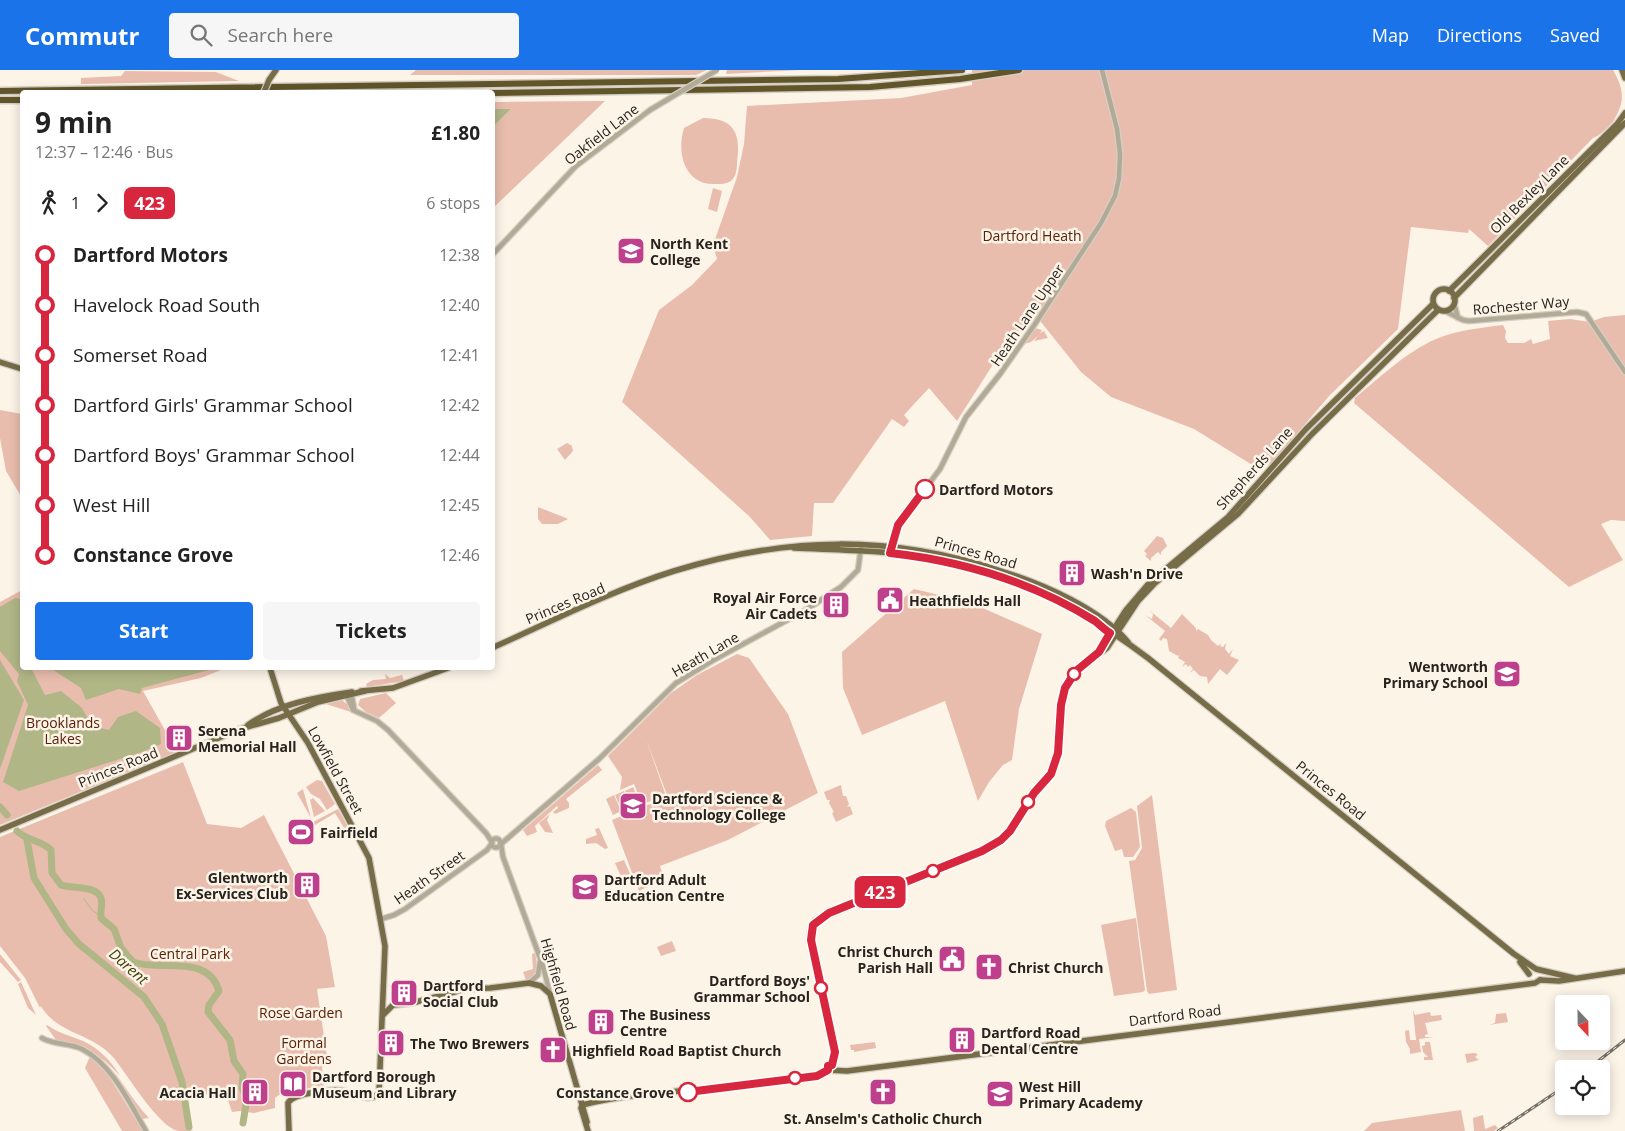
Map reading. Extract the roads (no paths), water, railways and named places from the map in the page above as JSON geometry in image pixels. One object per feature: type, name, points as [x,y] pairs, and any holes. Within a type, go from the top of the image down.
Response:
[{"type":"highway","points":[[76,90],[838,80],[962,70]]},
{"type":"highway","points":[[495,93],[870,87],[960,79],[1019,70]]},
{"type":"highway","points":[[0,91],[20,91]]},
{"type":"highway","points":[[0,100],[20,100]]},
{"type":"main road","points":[[265,90],[276,70]]},
{"type":"main road","points":[[1622,70],[1625,78]]},
{"type":"main road","name":"Old Bexley Lane","points":[[1448,291],[1617,124],[1625,113]]},
{"type":"main road","points":[[1433,304],[1438,310],[1445,311],[1625,123]]},
{"type":"main road","name":"Shepherds Lane","points":[[831,1068],[835,1052],[811,940],[813,925],[829,913],[982,851],[1001,840],[1051,774],[1058,753],[1061,705],[1065,688],[1076,671],[1099,652],[1107,648],[1114,632],[1150,582],[1228,517],[1306,429],[1433,304],[1435,294],[1441,290],[1448,291]]},
{"type":"main road","points":[[1448,291],[1454,300]]},
{"type":"main road","name":"Shepherds Lane","points":[[1114,632],[1148,590],[1238,514],[1312,434],[1438,310]]},
{"type":"main road","points":[[0,362],[20,368]]},
{"type":"main road","name":"Princes Road","points":[[495,647],[672,572],[745,554],[794,548],[814,543],[861,547],[892,546],[970,560],[1060,594],[1114,632],[1514,954],[1538,970]]},
{"type":"main road","name":"Princes Road","points":[[861,547],[968,566],[1014,580],[1114,632]]},
{"type":"main road","name":"Lowfield Street","points":[[271,670],[284,708],[308,743],[368,855],[385,946],[389,1002],[382,1007],[378,1095],[355,1096],[341,1090],[296,1095],[288,1103],[289,1131]]},
{"type":"main road","name":"Princes Road","points":[[0,830],[246,726],[289,714],[318,702],[365,691],[393,688],[442,670]]},
{"type":"main road","name":"Princes Road","points":[[246,726],[257,719],[315,697],[349,694]]},
{"type":"main road","name":"Princes Road","points":[[1514,954],[1529,976],[1538,981]]},
{"type":"main road","points":[[1538,970],[1542,976],[1538,981]]},
{"type":"main road","points":[[1519,984],[1538,970],[1574,978]]},
{"type":"main road","name":"Dartford Road","points":[[593,1102],[817,1076],[831,1068],[857,1070],[1625,971]]},
{"type":"main road","points":[[383,1014],[389,1002],[412,1003],[466,989],[529,984],[541,986],[550,994]]},
{"type":"main road","name":"Highfield Road","points":[[550,994],[581,1097],[588,1131]]},
{"type":"main road","points":[[581,1097],[585,1101],[593,1102]]},
{"type":"main road","points":[[583,1105],[593,1102]]},
{"type":"main road","points":[[587,1120],[594,1106],[602,1102]]},
{"type":"main road","name":"Highfield Road","points":[[583,1105],[581,1108],[588,1131]]},
{"type":"street","name":"Oakfield Lane","points":[[495,252],[576,166],[650,110],[717,70]]},
{"type":"street","name":"Heath Lane Upper","points":[[890,553],[898,525],[940,469],[966,417],[1000,374],[1045,308],[1101,223],[1114,196],[1119,178],[1120,154],[1117,129],[1102,70]]},
{"type":"street","name":"Rochester Way","points":[[1454,300],[1458,318]]},
{"type":"street","name":"Rochester Way","points":[[1445,311],[1469,321],[1577,312],[1586,314],[1625,372]]},
{"type":"street","name":"Heath Lane","points":[[501,844],[592,764],[676,683],[712,661],[804,611],[841,586],[858,570],[861,547]]},
{"type":"street","points":[[349,694],[355,711],[377,721],[388,730],[494,843],[501,844]]},
{"type":"street","name":"Heath Lane","points":[[494,843],[512,833]]},
{"type":"street","name":"Heath Street","points":[[381,919],[399,913],[494,843]]},
{"type":"street","name":"Highfield Road","points":[[494,843],[503,857]]},
{"type":"street","name":"Highfield Road","points":[[501,844],[503,857],[540,959],[550,994]]},
{"type":"street","points":[[529,984],[538,974],[540,959]]},
{"type":"street","points":[[42,1038],[53,1043],[80,1048],[100,1062],[115,1081],[146,1131]]},
{"type":"waterway","name":"Darent","points":[[0,807],[7,815]]},
{"type":"waterway","name":"Darent","points":[[17,831],[51,850],[52,873],[61,885],[89,889],[98,894],[102,900],[101,918],[114,929],[121,948],[133,962],[144,965],[194,968],[205,972],[213,979],[219,991],[209,1005],[208,1012],[230,1040],[234,1061],[243,1074],[242,1088],[247,1098],[243,1123]]},
{"type":"waterway","name":"Darent","points":[[27,840],[34,878],[66,929],[79,944],[144,997],[162,1024],[182,1082],[189,1127]]},
{"type":"waterway","points":[[84,899],[92,910],[100,916]]},
{"type":"railway","points":[[1599,1060],[1625,1040]]},
{"type":"railway","points":[[1498,1131],[1555,1093]]},
{"type":"place","name":"North Kent College","points":[[631,251]]},
{"type":"place","name":"Dartford Motors","points":[[925,489]]},
{"type":"place","name":"Wash'n Drive","points":[[1072,573]]},
{"type":"place","name":"Heathfields Hall","points":[[890,600]]},
{"type":"place","name":"Royal Air Force Air Cadets","points":[[836,605]]},
{"type":"place","name":"Wentworth Primary School","points":[[1507,674]]},
{"type":"place","name":"Serena Memorial Hall","points":[[179,738]]},
{"type":"place","name":"Dartford Science & Technology College","points":[[633,806]]},
{"type":"place","name":"Fairfield","points":[[301,832]]},
{"type":"place","name":"Glentworth Ex-Services Club","points":[[307,885]]},
{"type":"place","name":"Dartford Adult Education Centre","points":[[585,887]]},
{"type":"place","name":"Christ Church Parish Hall","points":[[952,959]]},
{"type":"place","name":"Christ Church","points":[[989,967]]},
{"type":"place","name":"Dartford Boys' Grammar School","points":[[821,988]]},
{"type":"place","name":"Dartford Social Club","points":[[404,993]]},
{"type":"place","name":"The Business Centre","points":[[601,1022]]},
{"type":"place","name":"Dartford Road Dental Centre","points":[[962,1040]]},
{"type":"place","name":"The Two Brewers","points":[[391,1043]]},
{"type":"place","name":"Highfield Road Baptist Church","points":[[553,1050]]},
{"type":"place","name":"Dartford Borough Museum and Library","points":[[293,1084]]},
{"type":"place","name":"Acacia Hall","points":[[255,1092]]},
{"type":"place","name":"Constance Grove","points":[[688,1092]]},
{"type":"place","name":"St. Anselm's Catholic Church","points":[[883,1092]]},
{"type":"place","name":"West Hill Primary Academy","points":[[1000,1094]]},
{"type":"park label","name":"Dartford Heath","points":[[1032,235]]},
{"type":"park label","name":"Brooklands Lakes","points":[[63,730]]},
{"type":"park label","name":"Central Park","points":[[190,953]]},
{"type":"park label","name":"Rose Garden","points":[[301,1012]]},
{"type":"park label","name":"Formal Gardens","points":[[304,1050]]}]
